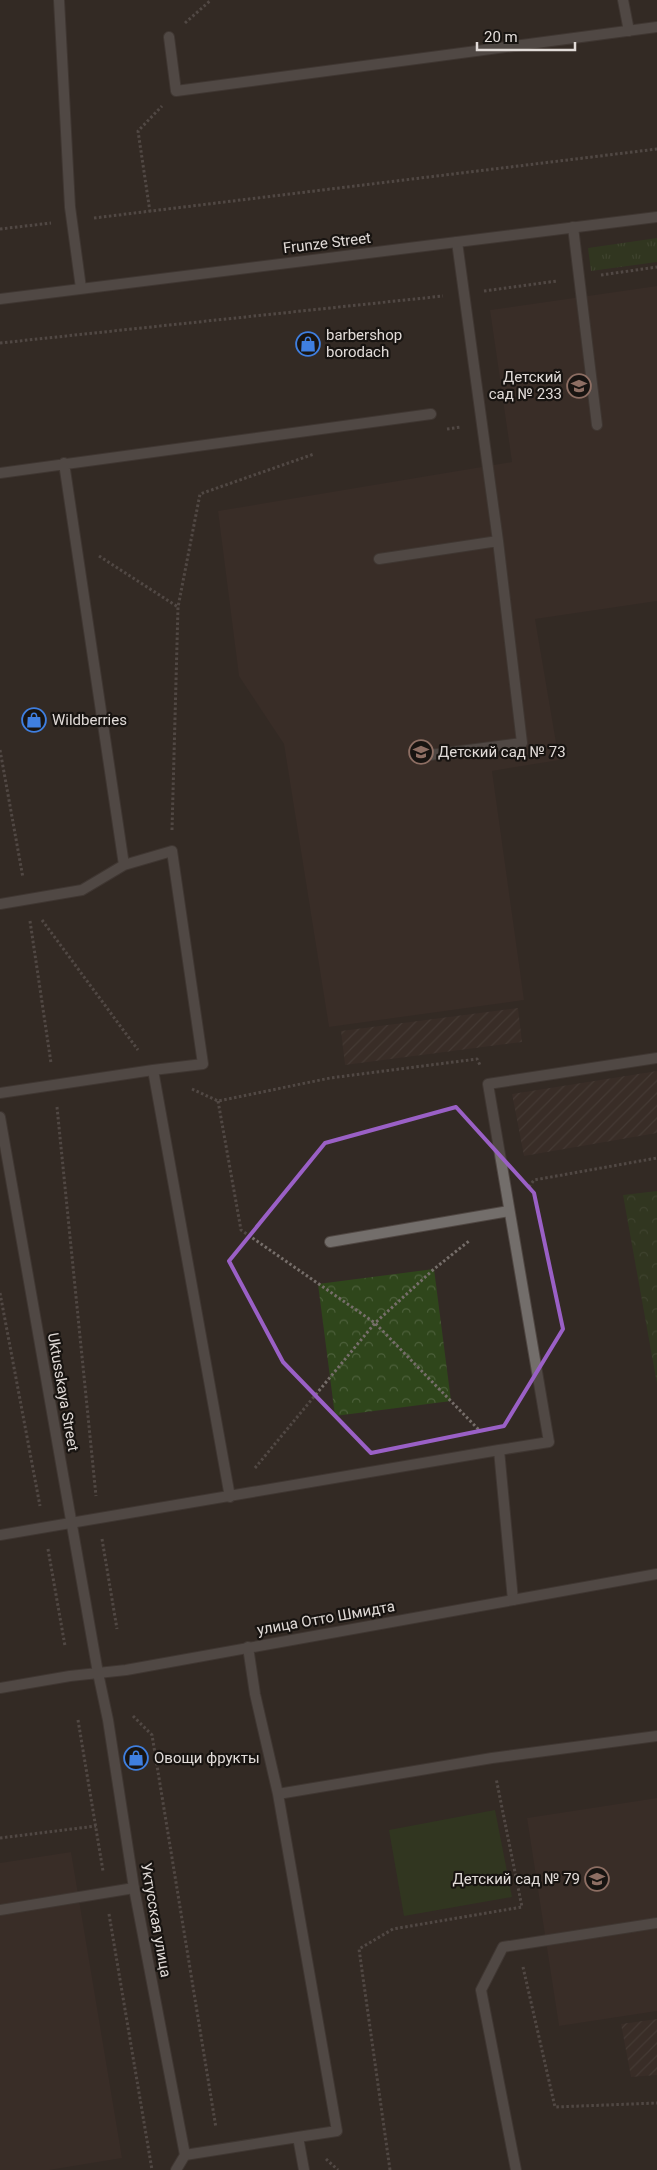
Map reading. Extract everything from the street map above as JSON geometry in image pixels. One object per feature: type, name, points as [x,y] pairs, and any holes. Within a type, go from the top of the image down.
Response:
[{"type":"street","points":[[59,0],[72,220],[81,288]]},
{"type":"street","points":[[623,0],[628,31]]},
{"type":"street","points":[[169,37],[176,91],[657,27]]},
{"type":"street","name":"Frunze Street","points":[[0,299],[657,217]]},
{"type":"street","points":[[573,226],[598,426]]},
{"type":"street","points":[[422,756],[522,743],[498,541],[457,242]]},
{"type":"street","points":[[0,473],[431,414]]},
{"type":"street","points":[[64,463],[124,865]]},
{"type":"street","points":[[379,559],[498,541]]},
{"type":"street","points":[[0,904],[82,890],[124,865],[172,851],[203,1064],[0,1093]]},
{"type":"street","points":[[0,1535],[71,1522],[230,1498],[549,1442],[488,1084],[657,1058]]},
{"type":"street","points":[[153,1070],[230,1498]]},
{"type":"street","name":"Uktusskaya Street","points":[[0,1117],[98,1673]]},
{"type":"street","points":[[330,1242],[509,1211]]},
{"type":"street","points":[[499,1450],[513,1600]]},
{"type":"street","name":"улица Отто Шмидта","points":[[0,1688],[126,1670],[657,1574]]},
{"type":"street","points":[[176,2170],[186,2155],[337,2131],[278,1794],[255,1694],[248,1647]]},
{"type":"street","name":"Уктусская улица","points":[[98,1673],[108,1720],[134,1888],[186,2155]]},
{"type":"street","points":[[278,1794],[492,1758],[657,1736]]},
{"type":"street","points":[[0,1910],[134,1888]]},
{"type":"street","points":[[516,2170],[481,1990],[503,1946],[657,1923]]},
{"type":"street","points":[[298,2136],[304,2170]]},
{"type":"path","points":[[169,37],[211,0]]},
{"type":"path","points":[[150,212],[138,131],[176,91]]},
{"type":"path","points":[[0,229],[657,149]]},
{"type":"path","points":[[0,343],[465,294]]},
{"type":"path","points":[[442,430],[481,424]]},
{"type":"path","points":[[172,851],[178,607],[200,494],[317,453]]},
{"type":"path","points":[[76,540],[178,607]]},
{"type":"path","points":[[0,750],[26,900],[54,1085],[98,1518],[117,1629]]},
{"type":"path","points":[[26,900],[153,1070]]},
{"type":"path","points":[[488,1084],[477,1058],[330,1078],[218,1101],[241,1230],[375,1323],[499,1450]]},
{"type":"path","points":[[509,1211],[534,1180],[657,1158]]},
{"type":"path","points":[[230,1498],[375,1323],[434,1269],[471,1240]]},
{"type":"path","points":[[0,1293],[45,1528],[65,1646]]},
{"type":"path","points":[[134,1716],[152,1735],[220,2149]]},
{"type":"path","points":[[78,1720],[152,2170]]},
{"type":"path","points":[[390,2170],[358,1949],[393,1929],[522,1907],[492,1758]]},
{"type":"path","points":[[0,1838],[96,1826]]},
{"type":"path","points":[[518,1944],[555,2107],[657,2103]]},
{"type":"highlighted area","points":[[456,1107],[534,1193],[563,1329],[504,1426],[371,1453],[283,1362],[229,1261],[325,1143]]},
{"type":"shaded area","name":"Детский сад № 73","points":[[657,286],[657,601],[535,619],[559,760],[492,771],[524,1000],[329,1027],[284,744],[239,676],[218,511],[512,462],[490,310]]},
{"type":"shaded area","points":[[518,1008],[522,1042],[345,1065],[341,1031]]},
{"type":"shaded area","points":[[657,1071],[657,1133],[524,1156],[512,1094]]},
{"type":"shaded area","name":"Детский сад № 79","points":[[657,1798],[657,2011],[559,2026],[527,1818]]},
{"type":"shaded area","points":[[71,1852],[122,2158],[49,2170],[0,2170],[0,1863]]},
{"type":"shaded area","points":[[657,2019],[657,2075],[631,2077],[621,2024]]},
{"type":"green space","points":[[657,238],[657,262],[591,271],[588,248]]},
{"type":"green space","points":[[657,1191],[657,1384],[623,1195]]},
{"type":"green space","points":[[434,1269],[451,1401],[335,1416],[318,1284]]},
{"type":"green space","points":[[495,1810],[512,1897],[404,1916],[389,1830]]},
{"type":"place","name":"barbershop borodach","points":[[308,344]]},
{"type":"place","name":"Детский сад № 233","points":[[579,386]]},
{"type":"place","name":"Wildberries","points":[[34,720]]},
{"type":"place","name":"Детский сад № 73","points":[[421,752]]},
{"type":"place","name":"Овощи фрукты","points":[[136,1758]]},
{"type":"place","name":"Детский сад № 79","points":[[597,1879]]}]
